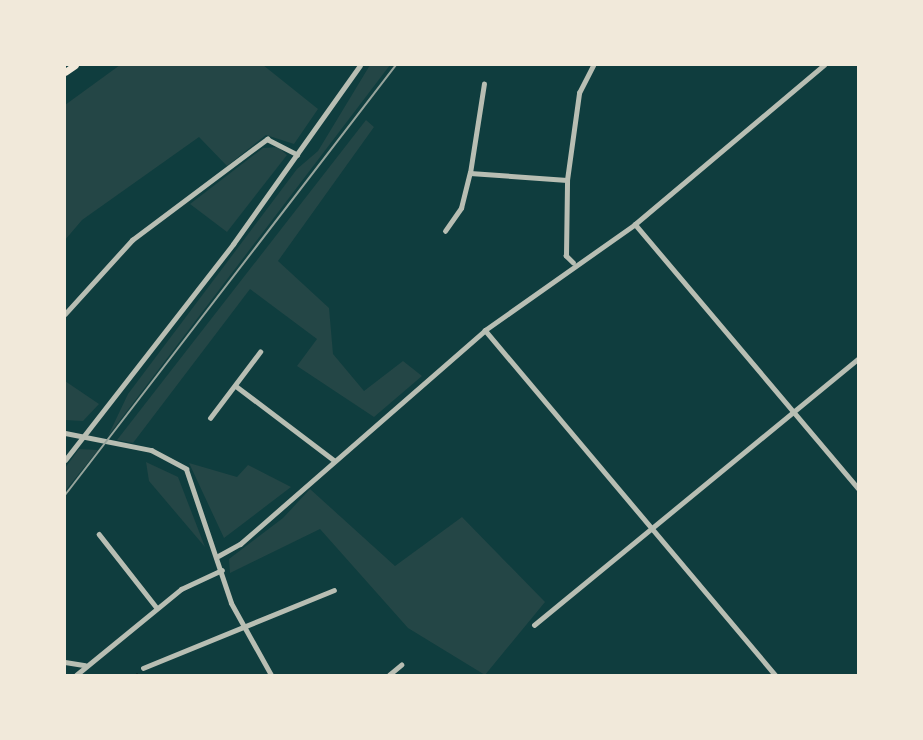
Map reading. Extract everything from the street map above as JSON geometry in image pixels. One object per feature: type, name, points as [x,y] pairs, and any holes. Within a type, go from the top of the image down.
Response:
[{"type":"highway","points":[[65,72],[75,65]]},
{"type":"street","points":[[65,460],[298,155],[360,65]]},
{"type":"street","points":[[218,556],[485,330],[573,264],[635,224],[824,65]]},
{"type":"street","points":[[573,264],[566,256],[567,180],[577,104],[591,66]]},
{"type":"street","points":[[445,231],[461,208],[470,173],[484,84]]},
{"type":"street","points":[[65,314],[132,240],[267,139],[298,155]]},
{"type":"street","points":[[470,173],[567,180]]},
{"type":"street","points":[[635,224],[858,488]]},
{"type":"street","points":[[485,330],[776,675]]},
{"type":"street","points":[[210,418],[260,352]]},
{"type":"street","points":[[534,625],[649,527],[858,359]]},
{"type":"street","points":[[236,386],[334,460]]},
{"type":"street","points":[[65,433],[179,462],[192,477],[240,625],[271,675]]},
{"type":"street","points":[[99,534],[157,608]]},
{"type":"street","points":[[76,675],[157,608],[222,570]]},
{"type":"street","points":[[143,668],[240,625],[334,590]]},
{"type":"street","points":[[65,662],[85,665]]},
{"type":"street","points":[[388,675],[401,665]]},
{"type":"shaded area","points":[[120,65],[263,65],[318,109],[294,144],[266,135],[227,166],[199,137],[82,220],[65,240],[65,105]]},
{"type":"shaded area","points":[[370,65],[390,65],[108,436],[128,394],[297,169],[318,151]]},
{"type":"shaded area","points":[[366,120],[374,127],[278,261],[329,308],[333,354],[364,391],[403,361],[422,376],[374,417],[297,366],[317,339],[250,289],[133,443],[117,440]]},
{"type":"shaded area","points":[[278,147],[287,155],[227,232],[190,204],[263,148]]},
{"type":"shaded area","points":[[65,381],[99,404],[83,421],[65,420]]},
{"type":"shaded area","points":[[79,449],[98,450],[65,491],[65,468]]},
{"type":"shaded area","points":[[146,462],[178,477],[205,547],[149,481]]},
{"type":"shaded area","points":[[189,463],[237,477],[248,465],[291,487],[224,538]]},
{"type":"shaded area","points":[[310,489],[395,566],[462,517],[545,602],[485,675],[408,628],[320,529],[230,573],[229,559],[283,518]]},
{"type":"railway","points":[[65,495],[396,65]]}]
